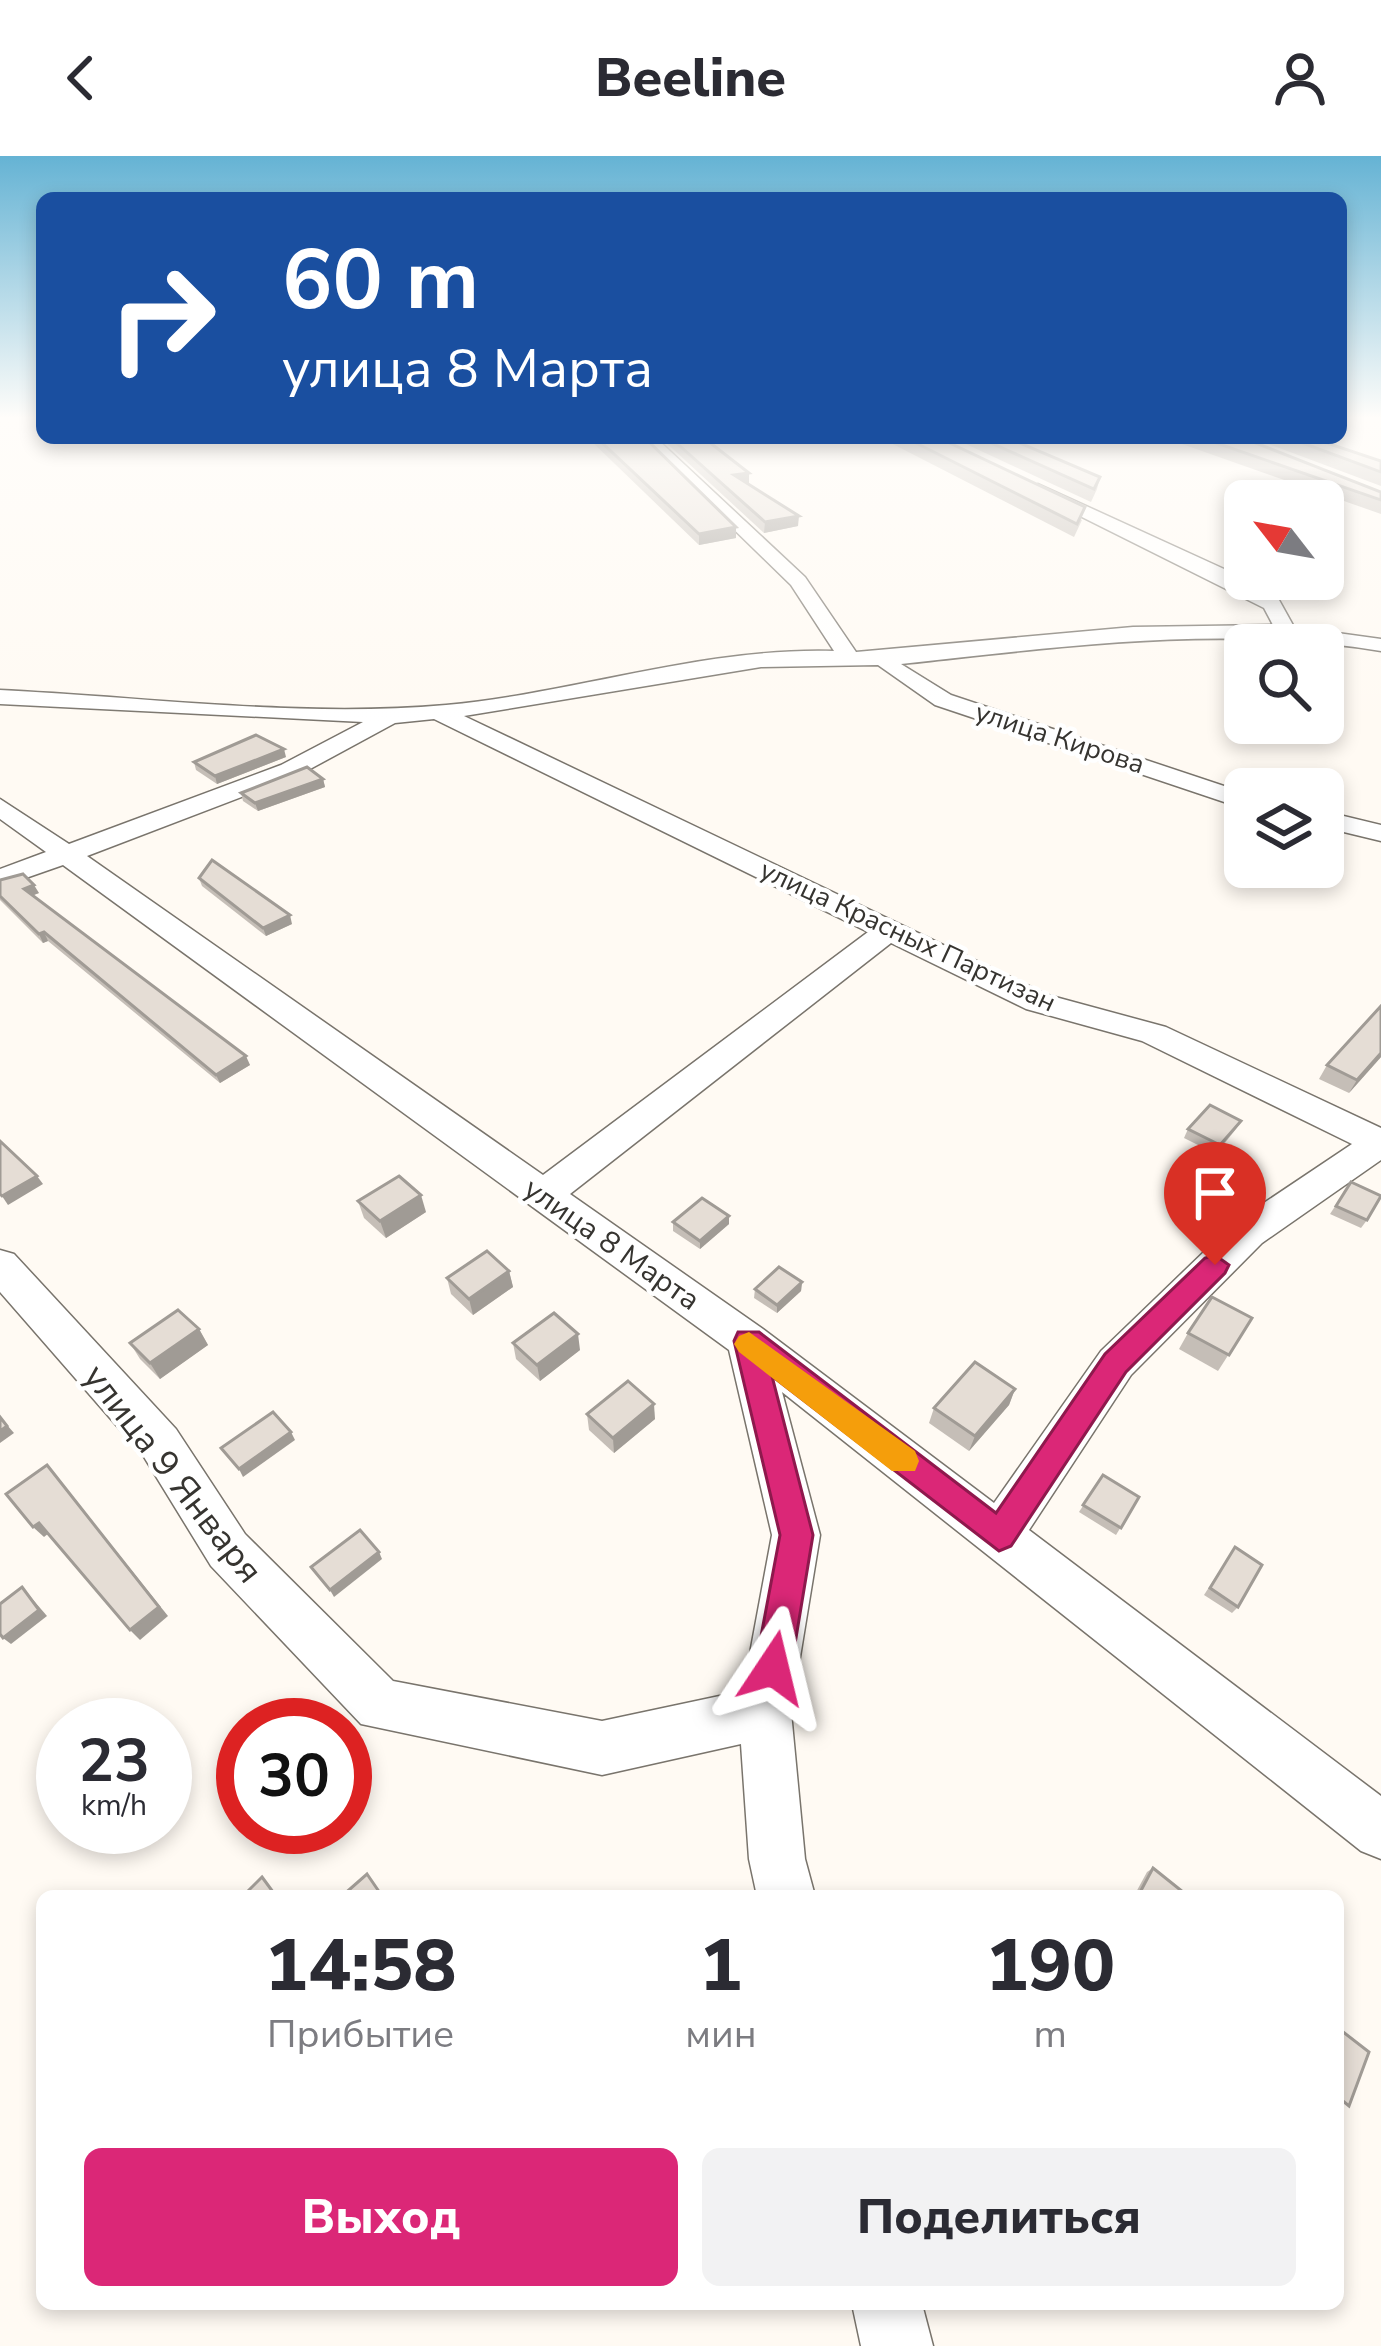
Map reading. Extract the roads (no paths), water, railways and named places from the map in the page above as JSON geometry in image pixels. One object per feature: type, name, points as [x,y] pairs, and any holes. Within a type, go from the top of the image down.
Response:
[{"type":"street","points":[[735,521],[798,580],[848,656]]},
{"type":"street","points":[[1108,521],[1228,578],[1272,604],[1282,624]]},
{"type":"street","points":[[0,697],[391,716],[442,714],[727,668],[848,656],[884,658],[1224,635]]},
{"type":"street","points":[[1344,640],[1381,645]]},
{"type":"street","name":"улица Кирова","points":[[884,658],[901,676],[943,700],[1224,794]]},
{"type":"street","name":"улица Красных Партизан","points":[[442,714],[1037,1002],[1154,1034],[1381,1143]]},
{"type":"street","points":[[0,880],[290,770],[391,716]]},
{"type":"street","name":"улица 8 Марта","points":[[0,807],[748,1341],[1381,1831]]},
{"type":"street","points":[[1344,824],[1381,833]]},
{"type":"street","points":[[543,1195],[889,930]]},
{"type":"street","points":[[999,1535],[1116,1363],[1248,1233],[1381,1143]]},
{"type":"street","name":"улица 9 Января","points":[[0,1265],[160,1443],[228,1550],[380,1705],[602,1748],[765,1712]]},
{"type":"street","points":[[748,1341],[796,1535],[765,1712],[777,1859],[785,1890]]},
{"type":"street","points":[[888,2310],[897,2346]]}]
